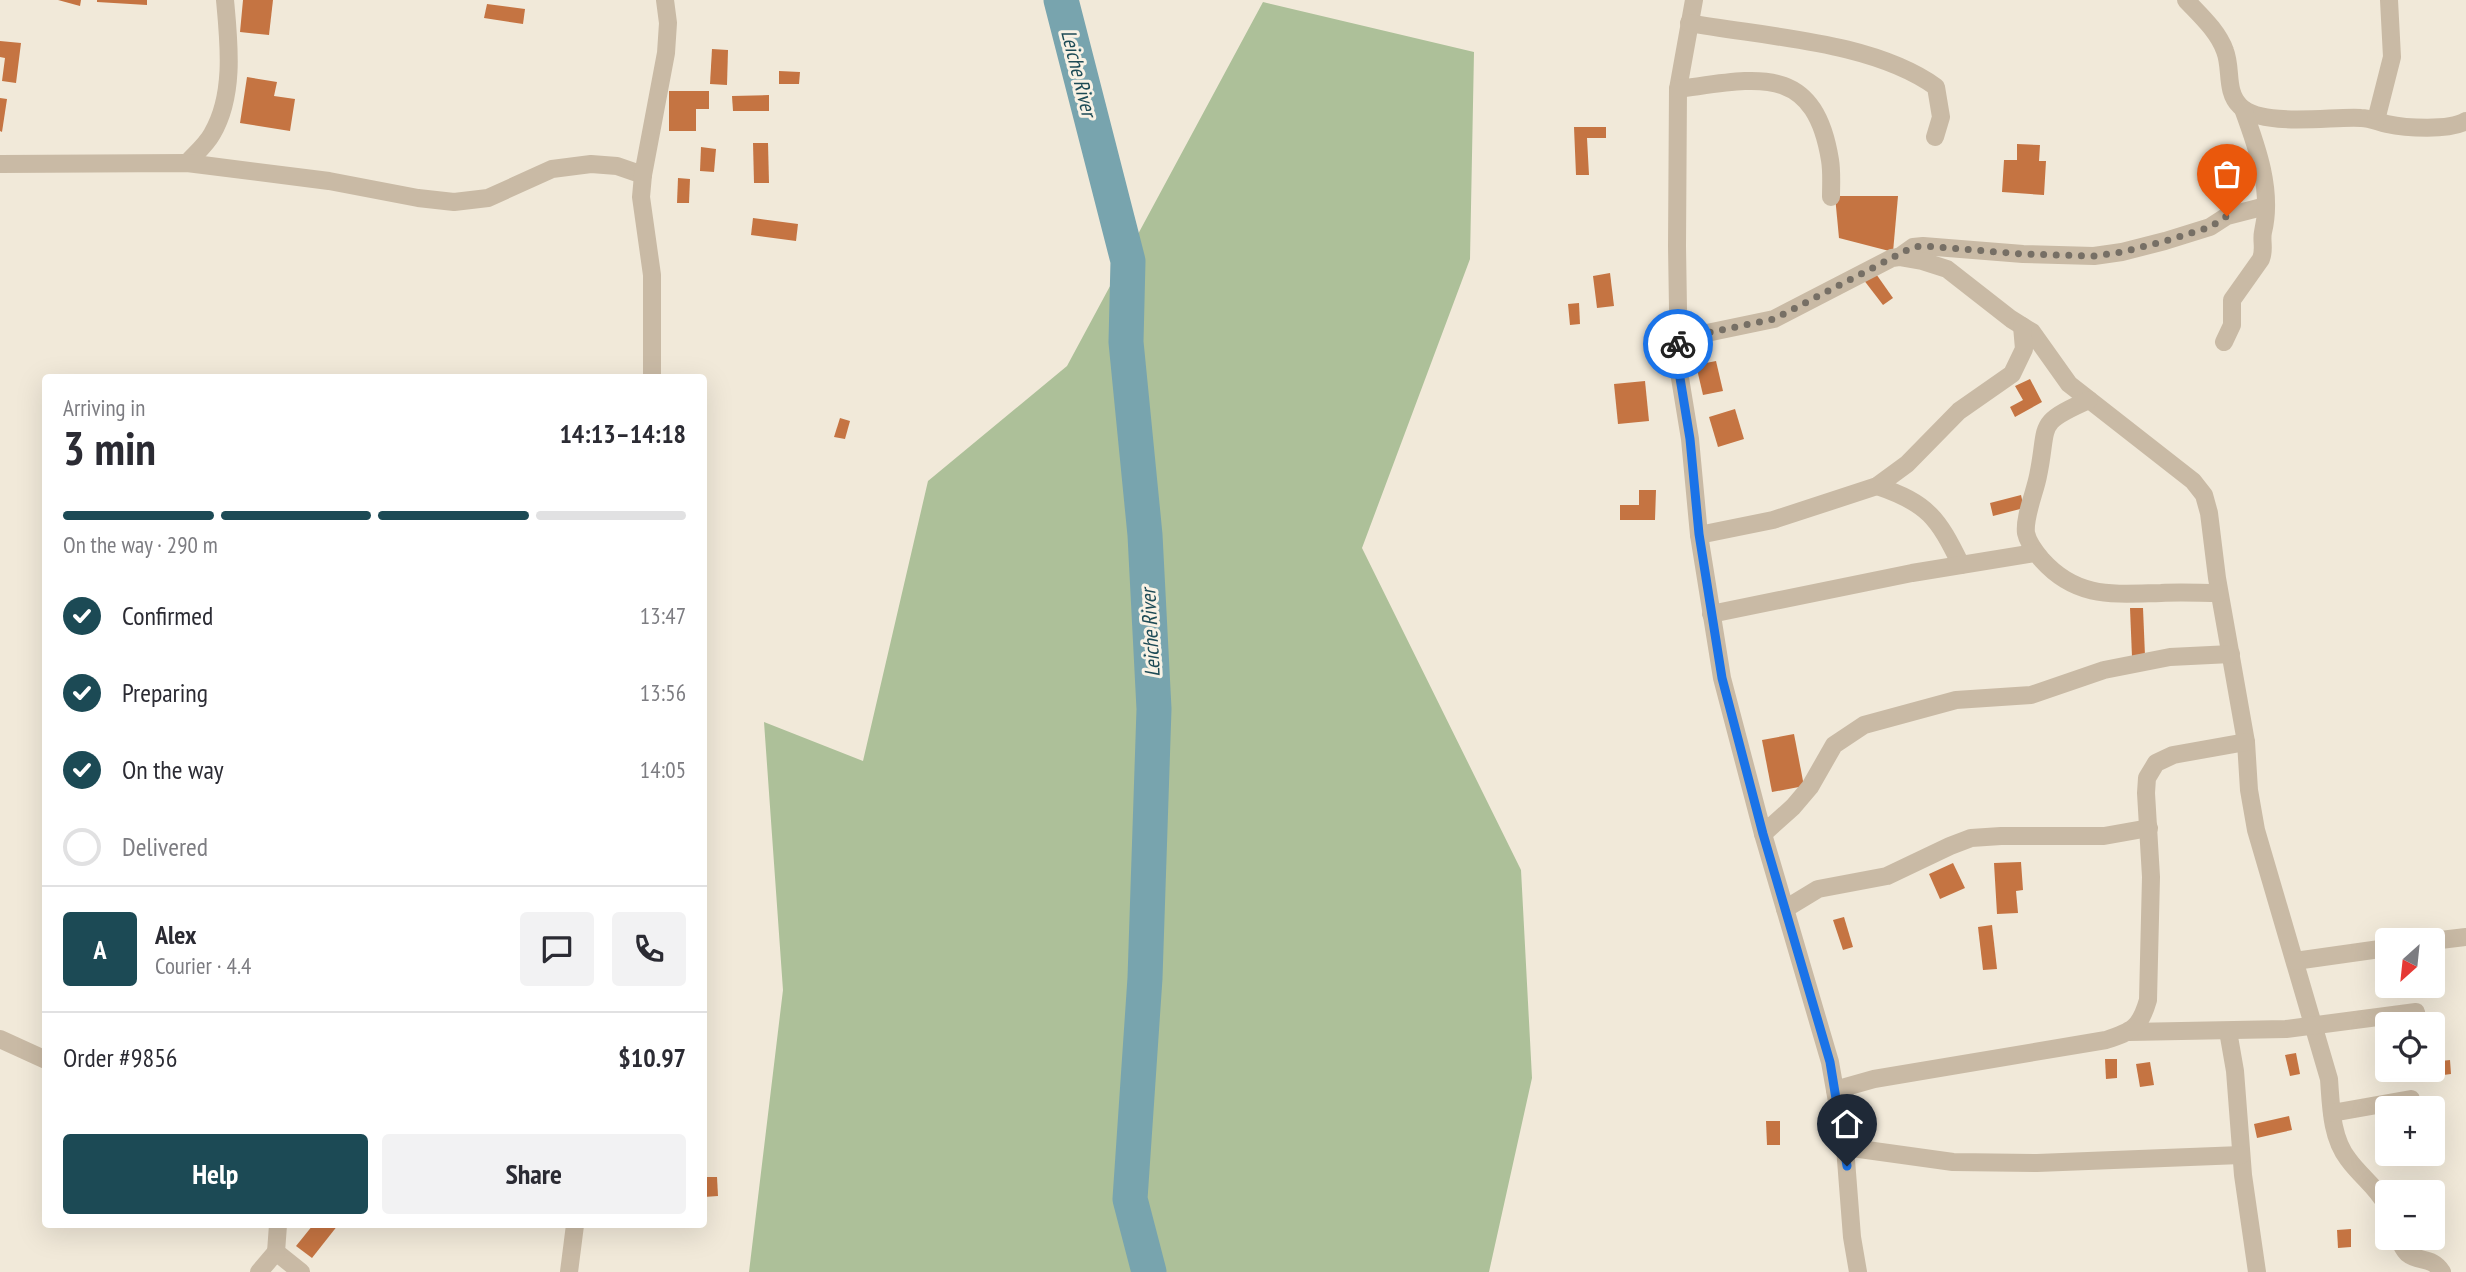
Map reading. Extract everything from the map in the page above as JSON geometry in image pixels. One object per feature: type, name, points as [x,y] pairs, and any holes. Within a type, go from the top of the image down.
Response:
[{"type":"street","points":[[187,163],[212,135],[224,102],[228,82],[225,0]]},
{"type":"street","points":[[652,374],[652,275],[641,198],[643,174],[666,53],[668,23],[665,0]]},
{"type":"street","points":[[1694,0],[1678,89],[1678,339],[1679,372],[1690,439],[1699,534],[1722,678],[1763,834],[1830,1062],[1845,1147],[1852,1237],[1858,1272]]},
{"type":"street","points":[[2186,0],[2218,38],[2226,52],[2231,91],[2235,100],[2243,109],[2255,115],[2285,118],[2360,118],[2387,124],[2434,128],[2466,121]]},
{"type":"street","points":[[2376,120],[2392,57],[2389,0]]},
{"type":"street","points":[[1689,23],[1822,45],[1877,58],[1918,74],[1936,87],[1941,117],[1935,136]]},
{"type":"street","points":[[1678,89],[1760,80],[1779,82],[1794,88],[1807,99],[1826,143],[1830,161],[1831,197]]},
{"type":"street","points":[[2224,342],[2232,325],[2232,300],[2264,252],[2264,182],[2243,109]]},
{"type":"street","points":[[0,164],[187,163],[329,181],[454,202],[488,198],[552,169],[591,164],[617,166],[643,174]]},
{"type":"street","points":[[1899,257],[1913,247],[1923,246],[2072,256],[2122,252],[2210,227],[2227,216],[2266,206]]},
{"type":"street","points":[[1678,339],[1774,319],[1892,258],[1934,264],[1947,269],[2032,332],[2069,384],[2193,481],[2204,495],[2246,742],[2246,761],[2256,830],[2329,1079],[2332,1112],[2340,1146],[2347,1159],[2375,1186]]},
{"type":"street","points":[[1699,534],[1773,520],[1877,486],[1907,464],[1959,411],[2012,373],[2024,349],[2022,326]]},
{"type":"street","points":[[2089,400],[2059,413],[2044,430],[2038,475],[2026,525],[2026,536],[2035,552],[2050,569],[2065,579],[2108,595],[2219,593]]},
{"type":"street","points":[[1877,486],[1904,495],[1933,516],[1961,565]]},
{"type":"street","points":[[1711,614],[2035,552]]},
{"type":"street","points":[[1763,834],[1793,807],[1810,787],[1834,745],[1864,724],[1956,700],[2031,695],[2104,670],[2170,657],[2231,654]]},
{"type":"street","points":[[2129,1032],[2144,1017],[2148,1000],[2151,940],[2147,778],[2156,763],[2173,755],[2246,742]]},
{"type":"street","points":[[1785,909],[1818,889],[1887,876],[1971,838],[2001,835],[2104,836],[2149,828]]},
{"type":"street","points":[[2445,939],[2466,937]]},
{"type":"street","points":[[2295,961],[2375,950]]},
{"type":"street","points":[[1835,1090],[1874,1079],[2106,1040],[2129,1032],[2314,1027],[2375,1018]]},
{"type":"street","points":[[2228,1031],[2235,1071],[2241,1155],[2257,1272]]},
{"type":"street","points":[[0,1039],[42,1058]]},
{"type":"street","points":[[2332,1112],[2375,1105]]},
{"type":"street","points":[[1845,1147],[1953,1162],[2036,1163],[2241,1155]]},
{"type":"street","points":[[259,1272],[276,1252],[278,1228]]},
{"type":"street","points":[[569,1272],[575,1228]]},
{"type":"street","points":[[2405,1250],[2419,1259],[2429,1260],[2439,1266],[2442,1272]]},
{"type":"street","points":[[276,1252],[301,1272]]},
{"type":"green space","points":[[1263,2],[1474,52],[1470,259],[1362,548],[1521,870],[1532,1078],[1489,1272],[749,1272],[783,990],[764,722],[863,761],[928,481],[1067,366]]},
{"type":"building","points":[[58,0],[81,0],[80,6]]},
{"type":"building","points":[[147,0],[147,5],[97,2]]},
{"type":"building","points":[[243,0],[273,0],[269,35],[240,32]]},
{"type":"building","points":[[487,4],[525,9],[523,24],[484,18]]},
{"type":"building","points":[[0,41],[21,43],[16,83],[2,81],[5,58],[0,57]]},
{"type":"building","points":[[712,49],[728,50],[727,85],[710,84]]},
{"type":"building","points":[[779,71],[800,72],[799,84],[779,84]]},
{"type":"building","points":[[247,77],[277,82],[274,96],[295,99],[290,131],[240,123]]},
{"type":"building","points":[[669,91],[709,91],[709,109],[696,109],[696,131],[669,131]]},
{"type":"building","points":[[769,95],[769,111],[733,111],[732,96]]},
{"type":"building","points":[[0,98],[7,99],[2,132],[0,131]]},
{"type":"building","points":[[1574,127],[1606,127],[1606,138],[1587,138],[1589,175],[1576,175]]},
{"type":"building","points":[[753,143],[768,143],[769,183],[754,183]]},
{"type":"building","points":[[2017,144],[2040,145],[2039,161],[2046,161],[2044,195],[2002,192],[2004,160],[2017,160]]},
{"type":"building","points":[[701,147],[716,149],[714,172],[700,171]]},
{"type":"building","points":[[678,178],[690,179],[689,203],[677,203]]},
{"type":"building","points":[[1835,196],[1898,196],[1893,252],[1839,238]]},
{"type":"building","points":[[753,218],[798,224],[796,241],[751,235]]},
{"type":"building","points":[[1874,271],[1893,298],[1883,305],[1863,279]]},
{"type":"building","points":[[1610,273],[1614,306],[1597,308],[1593,276]]},
{"type":"building","points":[[1579,303],[1580,324],[1570,325],[1568,304]]},
{"type":"building","points":[[1716,361],[1723,391],[1703,395],[1696,365]]},
{"type":"building","points":[[2030,379],[2042,402],[2015,417],[2010,407],[2023,400],[2015,386]]},
{"type":"building","points":[[1645,381],[1649,421],[1618,424],[1614,384]]},
{"type":"building","points":[[1735,409],[1744,439],[1718,447],[1709,417]]},
{"type":"building","points":[[840,418],[850,421],[845,439],[834,437]]},
{"type":"building","points":[[1639,490],[1656,490],[1655,520],[1620,520],[1620,505],[1639,505]]},
{"type":"building","points":[[2021,495],[2024,508],[1993,516],[1990,503]]},
{"type":"building","points":[[2130,608],[2143,608],[2145,656],[2132,657]]},
{"type":"building","points":[[1794,734],[1804,786],[1772,792],[1762,740]]},
{"type":"building","points":[[2021,862],[2023,890],[2016,891],[2018,913],[1997,914],[1994,863]]},
{"type":"building","points":[[1953,863],[1965,888],[1940,899],[1929,874]]},
{"type":"building","points":[[1844,917],[1853,947],[1843,950],[1833,920]]},
{"type":"building","points":[[1992,925],[1997,969],[1983,970],[1978,927]]},
{"type":"building","points":[[2296,1053],[2300,1074],[2290,1076],[2285,1055]]},
{"type":"building","points":[[2105,1059],[2117,1059],[2117,1078],[2106,1079]]},
{"type":"building","points":[[2450,1060],[2451,1074],[2445,1075],[2445,1061]]},
{"type":"building","points":[[2150,1062],[2154,1085],[2140,1087],[2136,1064]]},
{"type":"building","points":[[2289,1116],[2292,1130],[2257,1138],[2254,1124]]},
{"type":"building","points":[[1766,1121],[1780,1121],[1780,1145],[1767,1145]]},
{"type":"building","points":[[707,1177],[717,1177],[718,1196],[707,1197]]},
{"type":"building","points":[[311,1228],[336,1228],[312,1258],[296,1246]]},
{"type":"building","points":[[2351,1229],[2351,1247],[2338,1248],[2337,1230]]},
{"type":"waterway","name":"Leiche River","points":[[1061,0],[1128,261],[1126,342],[1145,535],[1154,709],[1145,978],[1130,1199],[1149,1272]]},
{"type":"way so far","points":[[1678,344],[1678,339],[1774,319],[1863,272],[1899,257],[1913,247],[2094,256],[2165,241],[2210,227],[2227,216]]},
{"type":"route","points":[[1678,344],[1699,534],[1722,678],[1763,834],[1830,1062],[1847,1166]]}]
